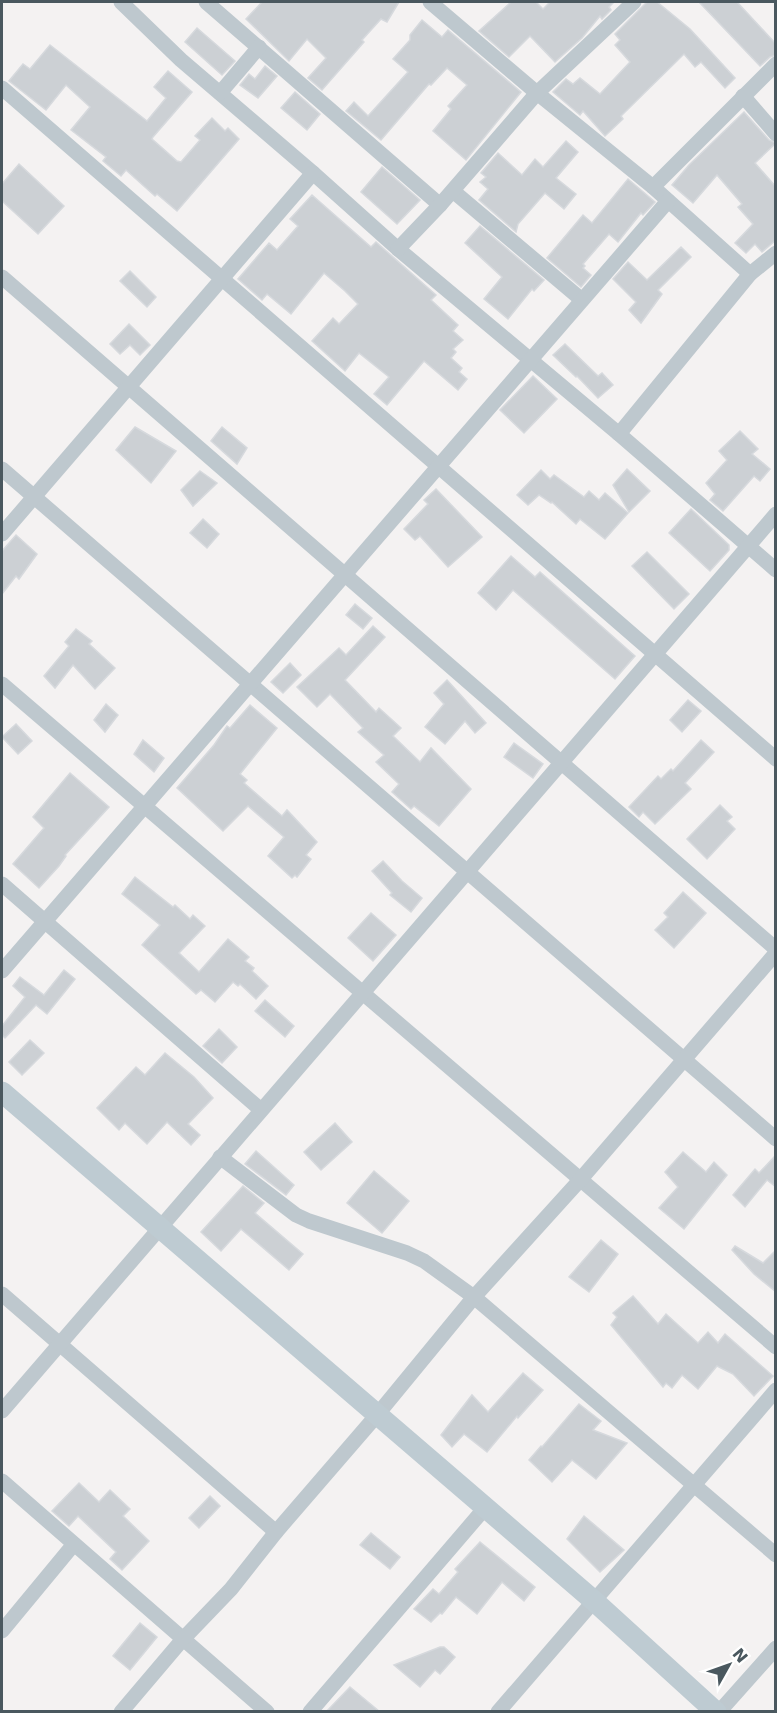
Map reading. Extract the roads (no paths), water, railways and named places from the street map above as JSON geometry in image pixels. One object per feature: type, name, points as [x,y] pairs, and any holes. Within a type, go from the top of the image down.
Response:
[{"type":"street","points":[[121,2],[181,60],[398,249],[619,434],[776,570]]},
{"type":"street","points":[[206,2],[440,205]]},
{"type":"street","points":[[430,2],[653,187],[750,274]]},
{"type":"street","points":[[398,249],[453,191],[537,93],[634,2]]},
{"type":"street","points":[[220,93],[259,47]]},
{"type":"street","points":[[653,187],[776,64]]},
{"type":"street","points":[[2,88],[776,759]]},
{"type":"street","points":[[743,96],[776,134]]},
{"type":"street","points":[[2,534],[313,173]]},
{"type":"street","points":[[453,191],[582,300]]},
{"type":"street","points":[[2,971],[668,201]]},
{"type":"street","points":[[619,434],[750,274],[776,253]]},
{"type":"street","points":[[2,277],[776,951],[580,1180],[474,1297],[377,1415],[276,1532],[231,1589],[183,1639],[121,1712]]},
{"type":"street","points":[[2,469],[776,1139]]},
{"type":"street","points":[[2,1411],[776,514]]},
{"type":"street","points":[[2,684],[776,1347]]},
{"type":"street","points":[[2,884],[261,1110]]},
{"type":"street","points":[[2,1092],[593,1600],[718,1712],[776,1648]]},
{"type":"street","points":[[220,1157],[296,1215],[407,1253],[423,1261],[474,1297],[776,1555]]},
{"type":"street","points":[[2,1294],[276,1532]]},
{"type":"street","points":[[498,1712],[776,1390]]},
{"type":"street","points":[[2,1481],[267,1712]]},
{"type":"street","points":[[310,1712],[485,1508]]},
{"type":"street","points":[[2,1630],[74,1544]]}]
